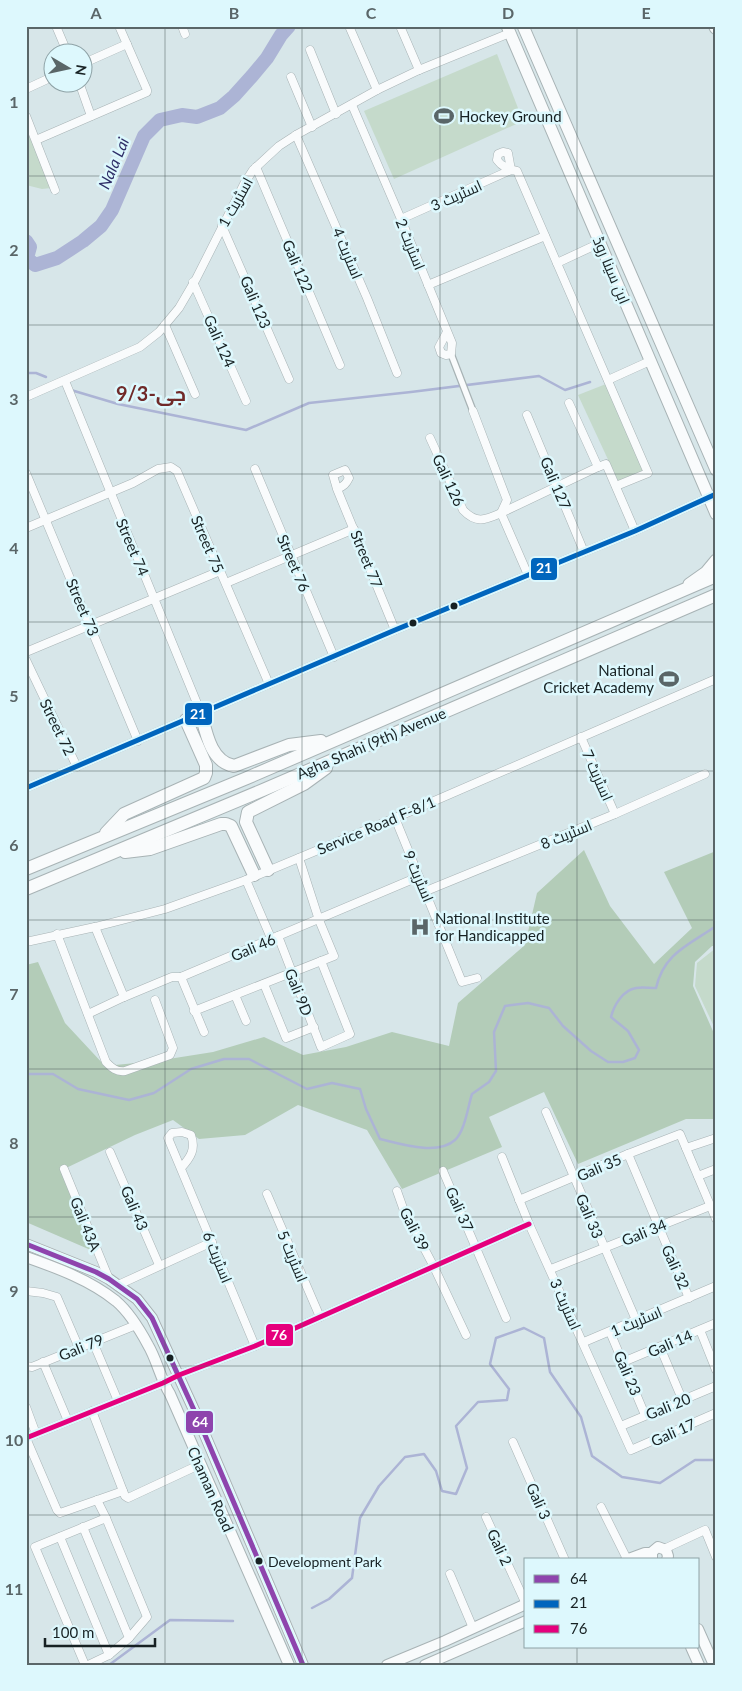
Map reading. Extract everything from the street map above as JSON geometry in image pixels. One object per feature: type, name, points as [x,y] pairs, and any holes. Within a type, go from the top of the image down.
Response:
[{"type":"main road","name":"ابن سینا روڈ","points":[[523,26],[716,470]]},
{"type":"main road","name":"ابن سینا روڈ","points":[[509,30],[650,361],[712,495],[716,514]]},
{"type":"main road","points":[[679,591],[706,572],[716,560]]},
{"type":"main road","name":"Agha Shahi (9th) Avenue","points":[[26,869],[247,778],[716,576]]},
{"type":"main road","name":"Agha Shahi (9th) Avenue","points":[[26,889],[716,595]]},
{"type":"main road","points":[[700,602],[716,602]]},
{"type":"main road","points":[[418,703],[412,712],[414,717],[423,721]]},
{"type":"main road","points":[[201,713],[206,733],[214,751],[221,761],[234,766],[289,745],[336,739]]},
{"type":"main road","points":[[102,837],[124,814],[204,778],[206,766],[186,720]]},
{"type":"main road","points":[[268,870],[246,822],[248,812],[304,784],[344,754]]},
{"type":"main road","points":[[109,854],[150,849],[221,824],[226,824],[230,826],[250,878]]},
{"type":"street","points":[[56,26],[63,42]]},
{"type":"street","points":[[36,140],[145,93],[148,90],[120,26]]},
{"type":"street","points":[[349,26],[378,90]]},
{"type":"street","points":[[400,26],[419,70]]},
{"type":"street","name":"اسٹریٹ 1","points":[[26,397],[140,347],[165,324],[179,308],[244,184],[256,167],[279,146],[378,90],[509,30]]},
{"type":"street","points":[[92,60],[127,44]]},
{"type":"street","points":[[310,50],[336,114]]},
{"type":"street","points":[[291,76],[312,127]]},
{"type":"street","points":[[26,89],[42,82]]},
{"type":"street","points":[[83,92],[91,116]]},
{"type":"street","name":"اسٹریٹ 2","points":[[352,106],[452,343],[451,354]]},
{"type":"street","points":[[26,116],[55,190]]},
{"type":"street","name":"اسٹریٹ 4","points":[[296,135],[364,290],[397,373]]},
{"type":"street","name":"Gali 122","points":[[256,167],[340,365]]},
{"type":"street","name":"اسٹریٹ 3","points":[[401,219],[511,170],[516,171],[545,236]]},
{"type":"street","name":"Gali 123","points":[[222,226],[289,379]]},
{"type":"street","points":[[428,285],[545,236],[648,473],[616,486]]},
{"type":"street","points":[[557,263],[600,243]]},
{"type":"street","name":"Gali 124","points":[[193,282],[246,401]]},
{"type":"street","points":[[165,324],[195,394]]},
{"type":"street","points":[[447,332],[439,347],[441,353],[451,354],[507,500],[501,513],[528,575]]},
{"type":"street","points":[[608,380],[650,361]]},
{"type":"street","name":"Street 74","points":[[65,380],[201,713]]},
{"type":"street","points":[[569,403],[598,467],[606,464],[635,531]]},
{"type":"street","name":"Gali 127","points":[[527,415],[584,552]]},
{"type":"street","name":"Gali 126","points":[[430,438],[463,510],[469,516],[476,519],[485,520],[598,467]]},
{"type":"street","name":"Street 75","points":[[26,528],[166,467],[171,467],[177,471],[269,684]]},
{"type":"street","name":"Street 76","points":[[255,469],[334,657]]},
{"type":"street","name":"Street 73","points":[[26,473],[138,741]]},
{"type":"street","name":"Street 77","points":[[337,489],[395,630]]},
{"type":"street","points":[[26,788],[395,630],[635,531],[712,495]]},
{"type":"street","points":[[226,583],[354,529]]},
{"type":"street","points":[[26,652],[220,571]]},
{"type":"street","name":"Street 72","points":[[26,660],[77,766]]},
{"type":"street","name":"Service Road F-8/1","points":[[26,942],[165,909],[250,878],[395,818],[716,679]]},
{"type":"street","name":"اسٹریٹ 7","points":[[581,737],[615,814]]},
{"type":"street","name":"اسٹریٹ 8","points":[[426,891],[615,814],[705,774]]},
{"type":"street","name":"اسٹریٹ 9","points":[[395,818],[462,982],[476,978]]},
{"type":"street","points":[[194,1011],[334,956],[319,920],[299,858]]},
{"type":"street","name":"Gali 9D","points":[[250,878],[314,1027],[321,1048],[350,1034],[322,961]]},
{"type":"street","name":"Gali 46","points":[[88,1014],[172,978],[181,978],[418,878]]},
{"type":"street","points":[[95,927],[124,997]]},
{"type":"street","points":[[57,934],[106,1062],[113,1069],[120,1072],[125,1071],[170,1055],[173,1052],[155,1000]]},
{"type":"street","points":[[181,978],[204,1032]]},
{"type":"street","points":[[264,984],[286,1038],[314,1027]]},
{"type":"street","points":[[235,995],[246,1021]]},
{"type":"street","name":"Gali 33","points":[[546,1112],[636,1320]]},
{"type":"street","name":"اسٹریٹ 6","points":[[181,1168],[192,1154],[194,1144],[191,1135],[182,1132],[172,1133],[168,1138],[255,1346]]},
{"type":"street","name":"Gali 35","points":[[519,1200],[680,1134],[686,1148]]},
{"type":"street","points":[[716,1138],[686,1148],[716,1219]]},
{"type":"street","name":"Gali 43","points":[[110,1152],[159,1265]]},
{"type":"street","name":"Gali 32","points":[[628,1154],[689,1298]]},
{"type":"street","name":"اسٹریٹ 3","points":[[502,1157],[519,1200],[631,1450]]},
{"type":"street","name":"Gali 43A","points":[[64,1169],[113,1282]]},
{"type":"street","points":[[698,1176],[716,1169]]},
{"type":"street","name":"Gali 37","points":[[444,1171],[506,1318]]},
{"type":"street","name":"Gali 39","points":[[397,1191],[403,1208],[434,1267],[466,1335]]},
{"type":"street","name":"اسٹریٹ 5","points":[[267,1194],[320,1317]]},
{"type":"street","name":"Gali 34","points":[[550,1269],[710,1206]]},
{"type":"street","points":[[123,1491],[60,1513],[26,1438],[255,1346],[530,1224]]},
{"type":"street","points":[[113,1282],[212,1242]]},
{"type":"street","name":"Chaman Road","points":[[26,1244],[96,1272],[137,1299],[152,1318],[179,1375],[303,1665]]},
{"type":"street","name":"Chaman Road","points":[[26,1257],[66,1272],[94,1286],[118,1302],[136,1324],[149,1346],[163,1383],[170,1394],[289,1665]]},
{"type":"street","name":"اسٹریٹ 1","points":[[584,1342],[716,1286]]},
{"type":"street","points":[[26,1291],[57,1297],[79,1348]]},
{"type":"street","name":"Gali 14","points":[[623,1362],[716,1323]]},
{"type":"street","name":"Gali 79","points":[[26,1366],[32,1367],[136,1324]]},
{"type":"street","points":[[700,1330],[716,1370]]},
{"type":"street","name":"Gali 23","points":[[610,1332],[645,1415]]},
{"type":"street","points":[[93,1342],[118,1401]]},
{"type":"street","points":[[660,1347],[682,1399]]},
{"type":"street","points":[[43,1362],[68,1421]]},
{"type":"street","name":"Gali 20","points":[[621,1426],[716,1386]]},
{"type":"street","points":[[26,1408],[36,1434]]},
{"type":"street","points":[[92,1411],[125,1496],[132,1497],[201,1464]]},
{"type":"street","name":"Gali 17","points":[[631,1450],[716,1414]]},
{"type":"street","name":"Gali 3","points":[[513,1442],[564,1558]]},
{"type":"street","points":[[97,1500],[106,1518],[147,1618],[129,1638],[108,1655],[86,1665],[35,1547],[106,1518]]},
{"type":"street","points":[[601,1506],[626,1558]]},
{"type":"street","name":"Gali 2","points":[[486,1517],[523,1605]]},
{"type":"street","points":[[84,1527],[129,1638]]},
{"type":"street","points":[[632,1558],[644,1553],[652,1557],[656,1548],[666,1557],[704,1530],[716,1556]]},
{"type":"street","points":[[60,1537],[108,1655]]},
{"type":"street","points":[[450,1574],[473,1628]]},
{"type":"street","points":[[387,1665],[523,1605]]},
{"type":"street","points":[[423,1650],[427,1664],[524,1621]]},
{"type":"street","points":[[700,1634],[714,1665]]},
{"type":"street","points":[[691,1648],[699,1665]]},
{"type":"green space","name":"Hockey Ground","points":[[497,54],[523,121],[394,179],[364,111]]},
{"type":"green space","points":[[26,126],[51,188],[42,189],[26,185]]},
{"type":"green space","points":[[606,384],[643,471],[618,481],[578,395]]},
{"type":"green space","points":[[584,850],[610,906],[654,964],[692,928],[664,872],[716,851],[716,946],[712,946],[695,962],[693,986],[716,1038],[716,1119],[686,1119],[578,1164],[544,1092],[489,1117],[502,1147],[402,1189],[367,1130],[298,1105],[245,1135],[199,1139],[173,1120],[135,1135],[64,1169],[93,1251],[26,1222],[26,965],[38,962],[65,1023],[105,1066],[156,1061],[213,1052],[264,1037],[303,1055],[346,1047],[392,1032],[449,1046],[458,1003],[525,945],[537,893]]},
{"type":"green space","points":[[716,948],[716,1031],[695,986],[697,963]]},
{"type":"waterway","name":"Nala Lai","points":[[26,241],[30,247],[27,258],[35,265],[57,258],[83,241],[101,226],[112,210],[144,136],[160,120],[182,115],[197,117],[220,108],[252,76],[289,26]]},
{"type":"waterway","points":[[26,373],[36,373],[46,377]]},
{"type":"waterway","points":[[71,390],[118,404],[246,430],[309,403],[539,376],[565,390],[590,382]]},
{"type":"waterway","points":[[26,1074],[53,1074],[78,1089],[129,1100],[154,1093],[191,1069],[224,1059],[249,1059],[307,1089],[332,1083],[360,1089],[366,1109],[380,1139],[408,1146],[439,1147],[455,1140],[464,1125],[472,1094],[489,1082],[496,1071],[494,1032],[505,1006],[528,1003],[549,1008],[563,1026],[591,1051],[608,1062],[623,1062],[635,1058],[639,1050],[628,1031],[611,1017],[617,1003],[631,989],[656,988],[660,976],[671,958],[716,926]]},
{"type":"waterway","points":[[312,1608],[329,1599],[352,1578],[360,1518],[379,1486],[405,1457],[424,1454],[436,1471],[442,1491],[456,1494],[467,1468],[456,1426],[478,1402],[507,1400],[509,1389],[490,1364],[496,1338],[524,1328],[544,1338],[550,1372],[581,1417],[592,1456],[622,1477],[660,1483],[695,1460],[716,1460]]},
{"type":"waterway","points":[[109,1665],[170,1620],[233,1621]]},
{"type":"transit line","name":"21","points":[[26,788],[395,630],[635,531],[716,494]]},
{"type":"transit line","name":"76","points":[[26,1438],[255,1346],[529,1224]]},
{"type":"transit line","name":"64","points":[[26,1244],[109,1279],[137,1299],[152,1318],[199,1421],[303,1665]]},
{"type":"place","name":"Hockey Ground","points":[[444,116]]},
{"type":"place","name":"National Cricket Academy","points":[[669,679]]},
{"type":"place","name":"National Institute for Handicapped","points":[[420,927]]},
{"type":"place","name":"Development Park","points":[[259,1561]]},
{"type":"district","name":"جی-9/3","points":[[151,393]]}]
